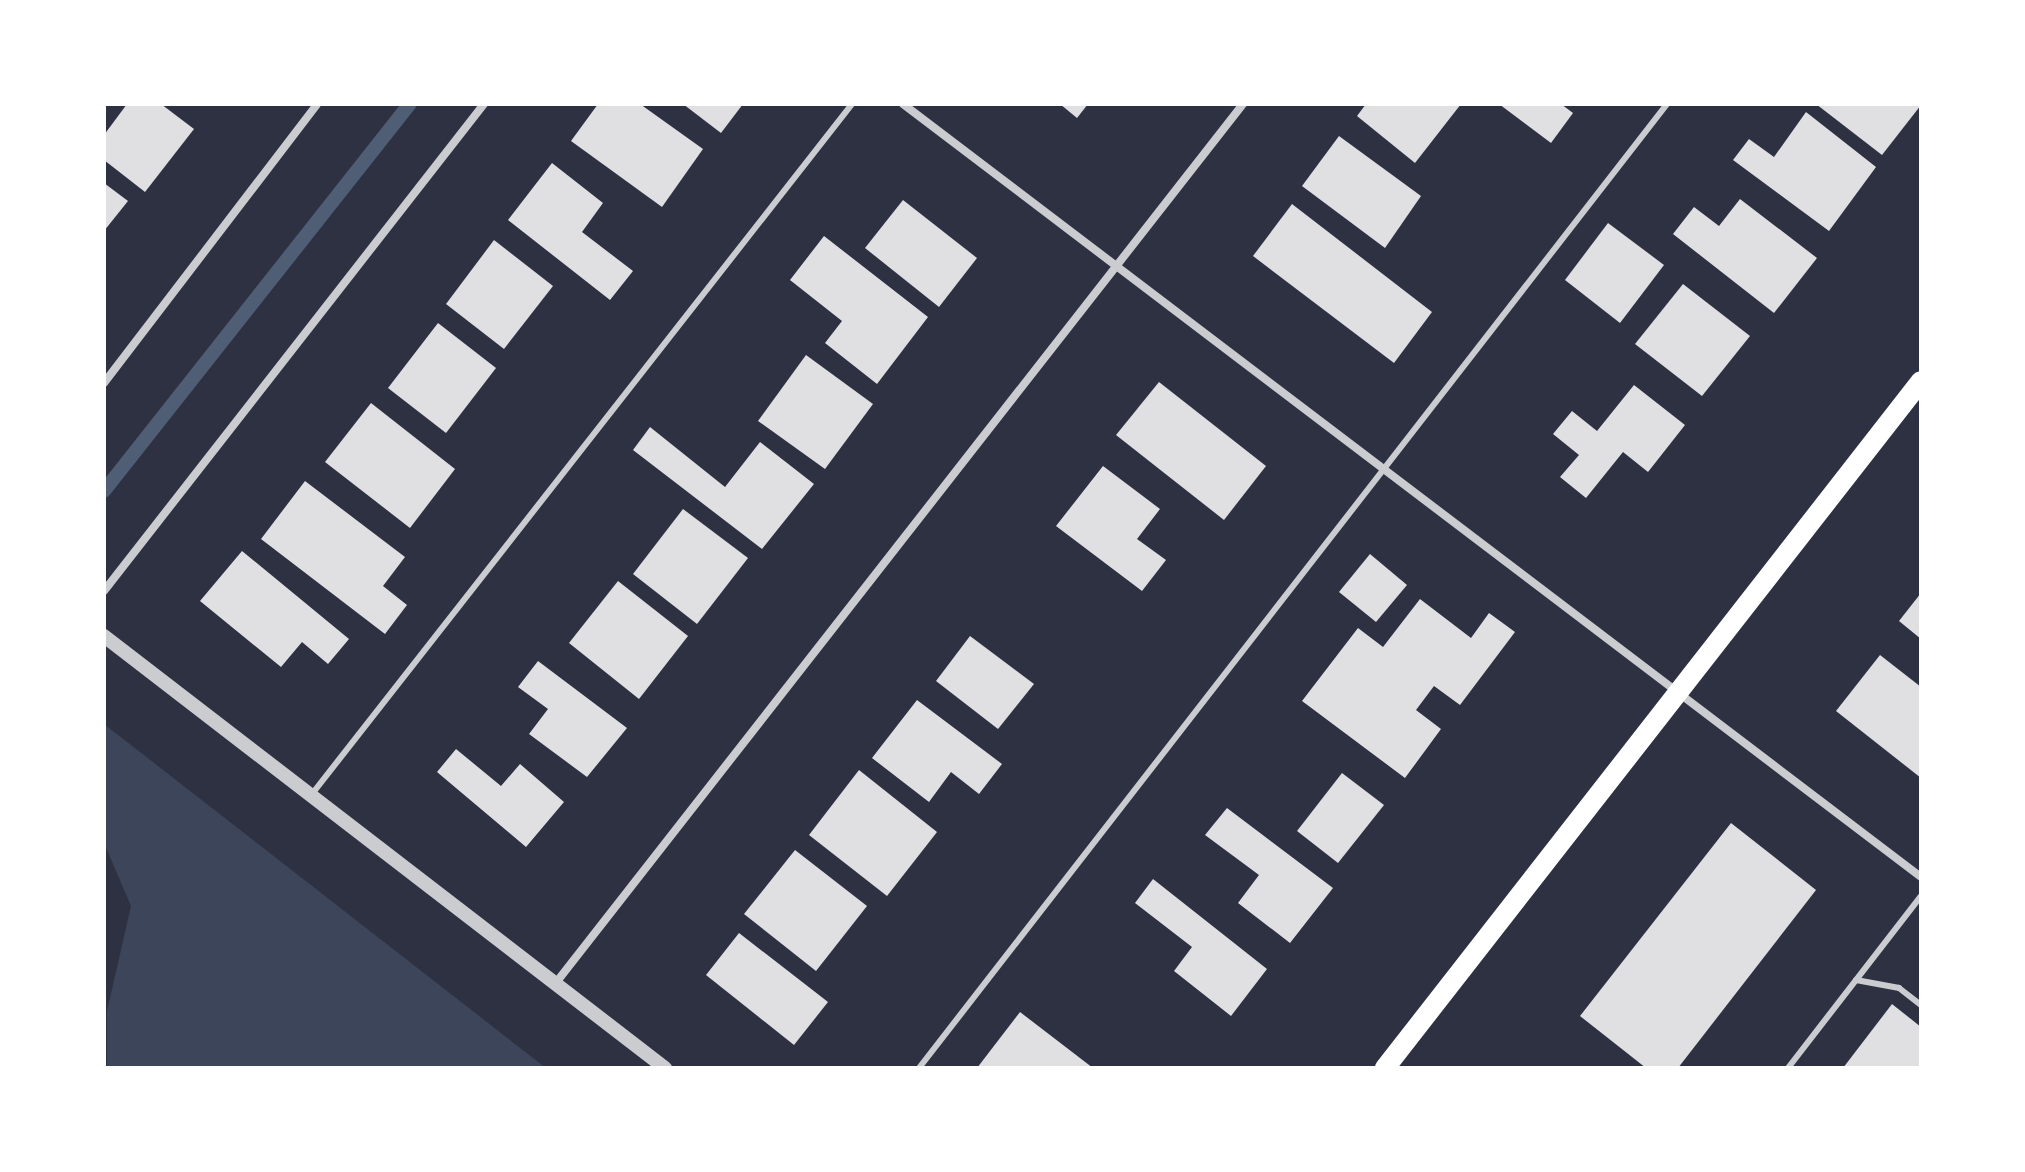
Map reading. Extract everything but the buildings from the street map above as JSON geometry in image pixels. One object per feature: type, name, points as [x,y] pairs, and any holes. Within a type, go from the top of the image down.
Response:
[{"type":"main road","points":[[1385,1068],[1921,381]]},
{"type":"street","points":[[104,383],[317,104]]},
{"type":"street","points":[[104,591],[484,104]]},
{"type":"street","points":[[903,104],[1115,269],[1921,877]]},
{"type":"street","points":[[555,984],[1243,104]]},
{"type":"street","points":[[104,636],[665,1068]]},
{"type":"lane","points":[[310,796],[852,104]]},
{"type":"lane","points":[[919,1068],[1667,104]]},
{"type":"lane","points":[[1788,1068],[1921,896]]},
{"type":"lane","points":[[1856,980],[1899,988],[1921,1005]]},
{"type":"shaded area","points":[[104,724],[546,1068],[107,1068],[107,1011],[131,906],[104,843]]},
{"type":"waterway","points":[[104,491],[410,104]]}]
